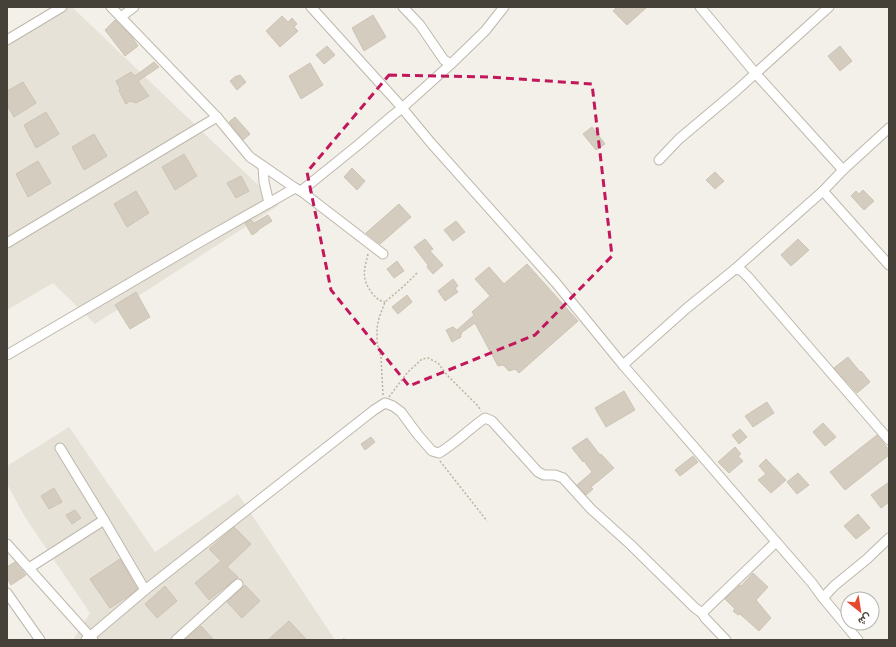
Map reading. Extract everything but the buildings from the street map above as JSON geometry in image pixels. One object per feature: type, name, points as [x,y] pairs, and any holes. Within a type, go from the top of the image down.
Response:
[{"type":"street","points":[[7,40],[62,7]]},
{"type":"street","points":[[111,7],[218,117],[250,158],[298,190],[383,254]]},
{"type":"street","points":[[121,17],[134,7]]},
{"type":"street","points":[[311,7],[402,108],[430,144],[556,283],[623,365],[812,583],[858,640]]},
{"type":"street","points":[[403,7],[420,25],[444,60],[451,64]]},
{"type":"street","points":[[7,355],[226,227],[269,203],[298,190],[353,149],[402,108],[451,64],[485,30],[504,7]]},
{"type":"street","points":[[700,7],[756,74],[843,170]]},
{"type":"street","points":[[658,160],[679,139],[756,74],[829,7]]},
{"type":"street","points":[[7,242],[218,117]]},
{"type":"street","points":[[623,365],[823,191],[843,170],[889,128]]},
{"type":"street","points":[[263,166],[264,182],[269,203]]},
{"type":"street","points":[[823,191],[889,265]]},
{"type":"street","points":[[735,269],[742,272],[749,278],[889,440]]},
{"type":"street","points":[[7,544],[90,639],[145,590],[374,410],[385,403],[393,406],[400,412],[432,451],[439,453],[447,449],[485,418],[492,421],[538,472],[544,475],[555,475],[563,478],[591,508],[702,613],[726,640]]},
{"type":"street","points":[[60,448],[145,590]]},
{"type":"street","points":[[29,568],[104,520]]},
{"type":"street","points":[[823,598],[834,586],[867,559],[889,538]]},
{"type":"street","points":[[702,613],[776,542]]},
{"type":"street","points":[[176,640],[238,584]]},
{"type":"street","points":[[7,593],[40,640]]},
{"type":"path","points":[[368,242],[369,253],[364,274],[366,284],[378,301],[385,302]]},
{"type":"path","points":[[382,405],[381,357],[377,343],[379,318],[385,302],[417,273]]},
{"type":"path","points":[[382,405],[407,373],[422,359],[428,358],[438,363],[447,375],[478,406],[485,418]]},
{"type":"path","points":[[435,452],[453,479],[487,521]]},
{"type":"highlighted area","points":[[389,75],[489,77],[592,84],[612,256],[535,335],[409,386],[331,290],[307,172]]},
{"type":"shaded area","points":[[63,7],[72,7],[279,205],[95,324],[53,283],[7,310],[7,42]]},
{"type":"shaded area","points":[[69,427],[155,552],[238,494],[335,640],[73,640],[90,613],[25,517],[7,484],[7,466]]}]
